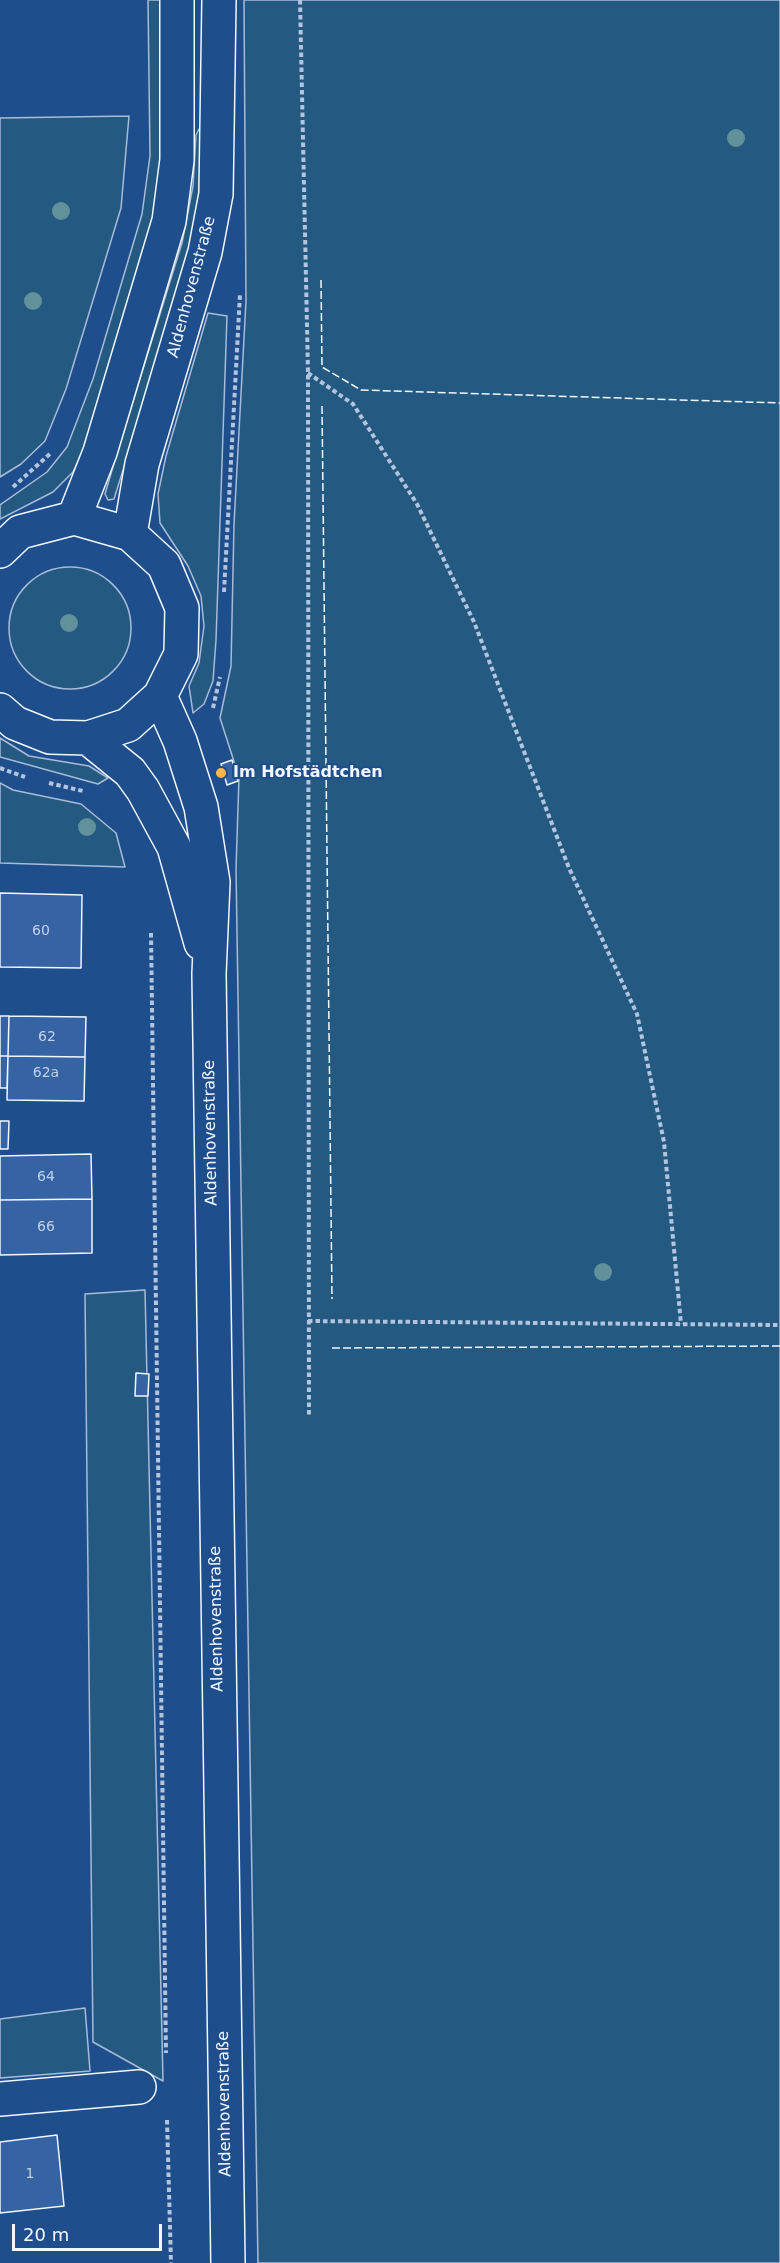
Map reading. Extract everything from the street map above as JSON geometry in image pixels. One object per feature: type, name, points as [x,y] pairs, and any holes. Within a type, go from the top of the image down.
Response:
[{"type":"street","points":[[74,518],[99,452],[169,221],[177,160],[177,0]]},
{"type":"street","name":"Aldenhovenstraße","points":[[130,534],[142,464],[205,252],[216,194],[219,0]]},
{"type":"street","points":[[0,551],[20,532],[74,518],[130,534],[164,565],[182,608],[181,654],[160,696],[128,725],[88,738],[50,737],[15,723],[0,710]]},
{"type":"street","name":"Aldenhovenstraße","points":[[160,696],[180,741],[201,807],[213,882],[209,974],[228,2263]]},
{"type":"street","name":"Aldenhovenstraße","points":[[88,738],[130,772],[174,846],[209,974]]},
{"type":"street","points":[[0,2099],[139,2087]]},
{"type":"path","points":[[300,0],[308,372],[309,1415]]},
{"type":"path","points":[[224,600],[240,284]]},
{"type":"path","points":[[308,372],[353,405],[417,504],[474,622],[569,868],[637,1014],[664,1143],[681,1324]]},
{"type":"path","points":[[8,489],[51,453],[56,444]]},
{"type":"path","points":[[212,712],[220,670]]},
{"type":"path","points":[[0,768],[30,778]]},
{"type":"path","points":[[41,781],[94,794]]},
{"type":"path","points":[[150,926],[166,2061]]},
{"type":"path","points":[[308,1321],[780,1325]]},
{"type":"path","points":[[167,2109],[171,2263]]},
{"type":"shaded area","points":[[148,0],[164,0],[165,153],[157,211],[94,428],[73,472],[53,492],[0,519],[0,505],[47,472],[67,447],[93,379],[142,214],[150,156]]},
{"type":"shaded area","points":[[244,0],[780,0],[780,2263],[258,2263],[236,869],[239,777],[220,718],[231,666],[234,524],[246,301]]},
{"type":"shaded area","points":[[129,116],[121,208],[66,389],[45,441],[21,464],[0,477],[0,118]]},
{"type":"shaded area","points":[[199,129],[204,131],[204,183],[190,255],[114,499],[108,500],[105,494],[182,243],[193,186],[196,135]]},
{"type":"shaded area","points":[[208,313],[227,316],[216,640],[213,681],[204,704],[193,713],[189,686],[199,663],[204,626],[201,596],[188,566],[160,523],[158,494],[166,456]]},
{"type":"shaded area","points":[[70,567],[93,572],[104,577],[113,585],[121,594],[126,605],[131,628],[126,651],[121,662],[113,671],[104,679],[93,684],[70,689],[47,684],[36,679],[27,671],[19,662],[14,651],[9,628],[14,605],[19,594],[27,585],[36,577],[47,572]]},
{"type":"shaded area","points":[[0,738],[29,756],[89,766],[108,778],[98,784],[0,757]]},
{"type":"shaded area","points":[[0,783],[13,790],[81,804],[116,833],[125,867],[0,863]]},
{"type":"shaded area","points":[[145,1290],[163,2081],[93,2042],[85,1294]]},
{"type":"shaded area","points":[[85,2008],[90,2071],[0,2078],[0,2019]]},
{"type":"building","points":[[232,760],[238,781],[227,785],[221,764]]},
{"type":"building","points":[[0,893],[82,895],[81,968],[0,967]]},
{"type":"building","points":[[0,1016],[9,1016],[8,1056],[0,1056]]},
{"type":"building","points":[[9,1016],[86,1017],[85,1057],[8,1056]]},
{"type":"building","points":[[0,1056],[8,1056],[7,1088],[0,1088]]},
{"type":"building","points":[[8,1056],[85,1057],[84,1101],[7,1100]]},
{"type":"building","points":[[0,1121],[9,1121],[8,1149],[0,1149]]},
{"type":"building","points":[[91,1154],[92,1199],[0,1200],[0,1156]]},
{"type":"building","points":[[92,1199],[92,1253],[0,1255],[0,1200]]},
{"type":"building","points":[[136,1373],[149,1374],[148,1396],[135,1396]]},
{"type":"building","points":[[57,2135],[64,2206],[0,2213],[0,2142]]},
{"type":"fence","points":[[321,280],[322,367],[361,390],[780,403]]},
{"type":"fence","points":[[322,406],[332,1299]]},
{"type":"fence","points":[[332,1348],[780,1346]]},
{"type":"place","name":"Im Hofstädtchen","points":[[221,773]]}]
